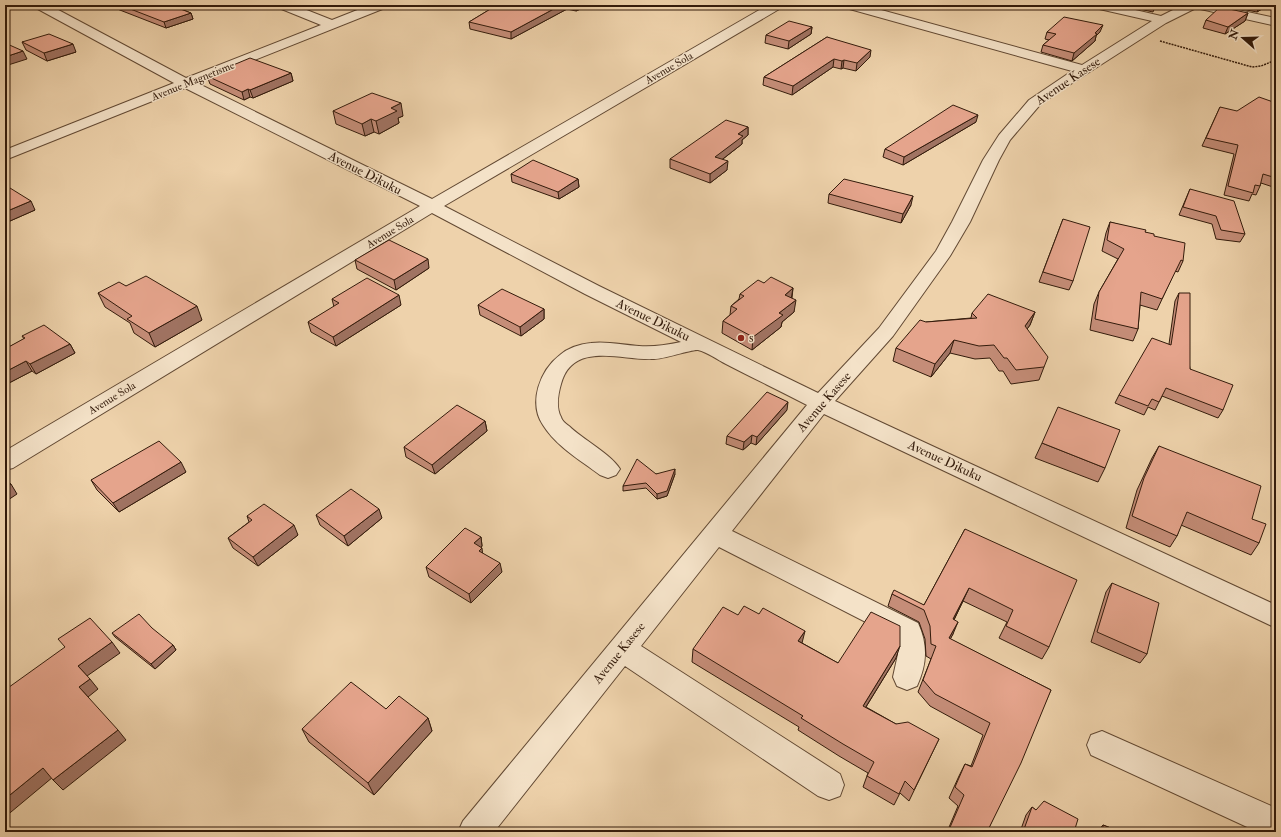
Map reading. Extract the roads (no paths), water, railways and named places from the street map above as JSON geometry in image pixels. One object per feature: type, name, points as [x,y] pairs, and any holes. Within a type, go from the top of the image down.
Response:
[{"type":"street","name":"Avenue Dikuku","points":[[40,5],[187,84],[432,206],[592,290],[821,403],[1276,617]]},
{"type":"street","points":[[284,5],[333,24]]},
{"type":"street","name":"Avenue Magnetisme","points":[[5,155],[187,84],[381,5]]},
{"type":"street","name":"Avenue Sola","points":[[5,462],[432,206],[777,5]]},
{"type":"street","points":[[850,5],[1084,70]]},
{"type":"street","points":[[1099,5],[1162,20]]},
{"type":"street","name":"Avenue Kasese","points":[[474,832],[821,403],[886,332],[944,252],[961,222],[991,160],[1004,138],[1034,103],[1046,93],[1162,20],[1192,5]]},
{"type":"street","points":[[1200,5],[1276,22]]},
{"type":"street","points":[[608,469],[558,429],[551,421],[547,402],[548,389],[552,376],[575,354],[583,351],[593,349],[650,354],[700,343]]},
{"type":"street","points":[[715,534],[908,631],[913,643],[913,654],[906,677]]},
{"type":"street","points":[[622,649],[829,785]]},
{"type":"street","points":[[1102,745],[1276,824]]},
{"type":"place","name":"s","points":[[741,338]]}]
